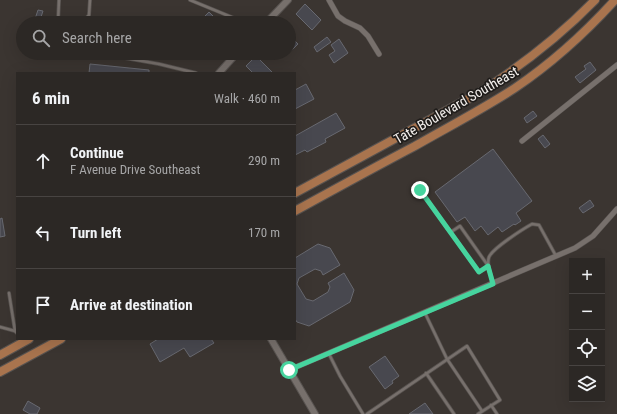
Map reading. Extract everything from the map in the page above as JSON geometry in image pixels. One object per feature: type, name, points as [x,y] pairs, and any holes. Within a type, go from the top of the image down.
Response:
[{"type":"main road","name":"Tate Boulevard Southeast","points":[[296,192],[479,93],[500,80],[557,36],[579,17],[595,0]]},
{"type":"main road","name":"Tate Boulevard Southeast","points":[[296,210],[456,123],[515,88],[568,46],[595,22],[615,0]]},
{"type":"main road","points":[[0,372],[59,340]]},
{"type":"main road","points":[[0,355],[20,341]]},
{"type":"street","points":[[273,16],[288,0]]},
{"type":"street","points":[[329,0],[338,16],[360,28],[368,36],[379,54]]},
{"type":"street","points":[[222,72],[231,60]]},
{"type":"street","points":[[522,141],[617,65]]},
{"type":"street","points":[[289,370],[575,248],[598,231],[617,209]]},
{"type":"street","points":[[272,340],[315,414]]},
{"type":"lane","points":[[58,16],[59,0]]},
{"type":"lane","points":[[88,16],[90,0]]},
{"type":"lane","points":[[190,0],[229,16]]},
{"type":"lane","points":[[136,60],[192,72]]},
{"type":"lane","points":[[420,190],[479,272],[488,266],[489,257],[496,249],[532,224],[539,225],[556,257]]},
{"type":"lane","points":[[450,232],[460,226],[488,266],[493,284]]},
{"type":"lane","points":[[9,293],[16,332]]},
{"type":"lane","points":[[425,313],[447,359],[482,412]]},
{"type":"lane","points":[[0,326],[16,332]]},
{"type":"lane","points":[[367,414],[467,346],[500,400],[478,414]]},
{"type":"lane","points":[[329,354],[340,376],[363,414]]},
{"type":"lane","points":[[426,373],[454,414]]},
{"type":"lane","points":[[491,406],[497,414]]},
{"type":"building","points":[[305,4],[321,20],[312,30],[296,14]]},
{"type":"building","points":[[38,10],[43,11],[41,16],[36,16]]},
{"type":"building","points":[[209,12],[213,16],[205,16]]},
{"type":"building","points":[[327,37],[331,42],[317,52],[314,47]]},
{"type":"building","points":[[339,39],[348,53],[334,63],[329,55],[335,51],[331,45]]},
{"type":"building","points":[[252,60],[260,60],[272,72],[252,72],[246,66]]},
{"type":"building","points":[[590,62],[596,70],[580,83],[575,77],[586,69],[584,66]]},
{"type":"building","points":[[90,64],[149,70],[149,72],[89,72]]},
{"type":"building","points":[[306,84],[314,99],[296,108],[296,89]]},
{"type":"building","points":[[533,111],[537,116],[527,123],[524,118]]},
{"type":"building","points":[[336,113],[345,128],[325,139],[326,142],[307,152],[305,150],[296,154],[296,135]]},
{"type":"building","points":[[543,135],[550,144],[545,148],[538,139]]},
{"type":"building","points":[[493,149],[532,201],[516,213],[521,221],[502,232],[498,227],[488,235],[481,226],[475,231],[465,217],[457,222],[435,192]]},
{"type":"building","points":[[590,200],[594,206],[583,213],[579,208]]},
{"type":"building","points":[[2,218],[5,236],[0,237],[0,219]]},
{"type":"building","points":[[318,244],[330,248],[340,265],[323,275],[321,271],[315,269],[299,278],[297,284],[306,299],[313,301],[328,292],[330,287],[328,283],[344,273],[354,290],[350,302],[309,326],[297,322],[296,257]]},
{"type":"building","points":[[156,340],[212,340],[214,343],[190,357],[184,348],[160,362],[150,344]]},
{"type":"building","points":[[385,356],[399,376],[385,389],[369,367]]},
{"type":"building","points":[[28,401],[40,408],[37,414],[30,414],[23,410]]},
{"type":"building","points":[[425,403],[433,414],[409,414]]},
{"type":"route","points":[[289,370],[493,284],[488,266],[479,272],[420,190]]}]
